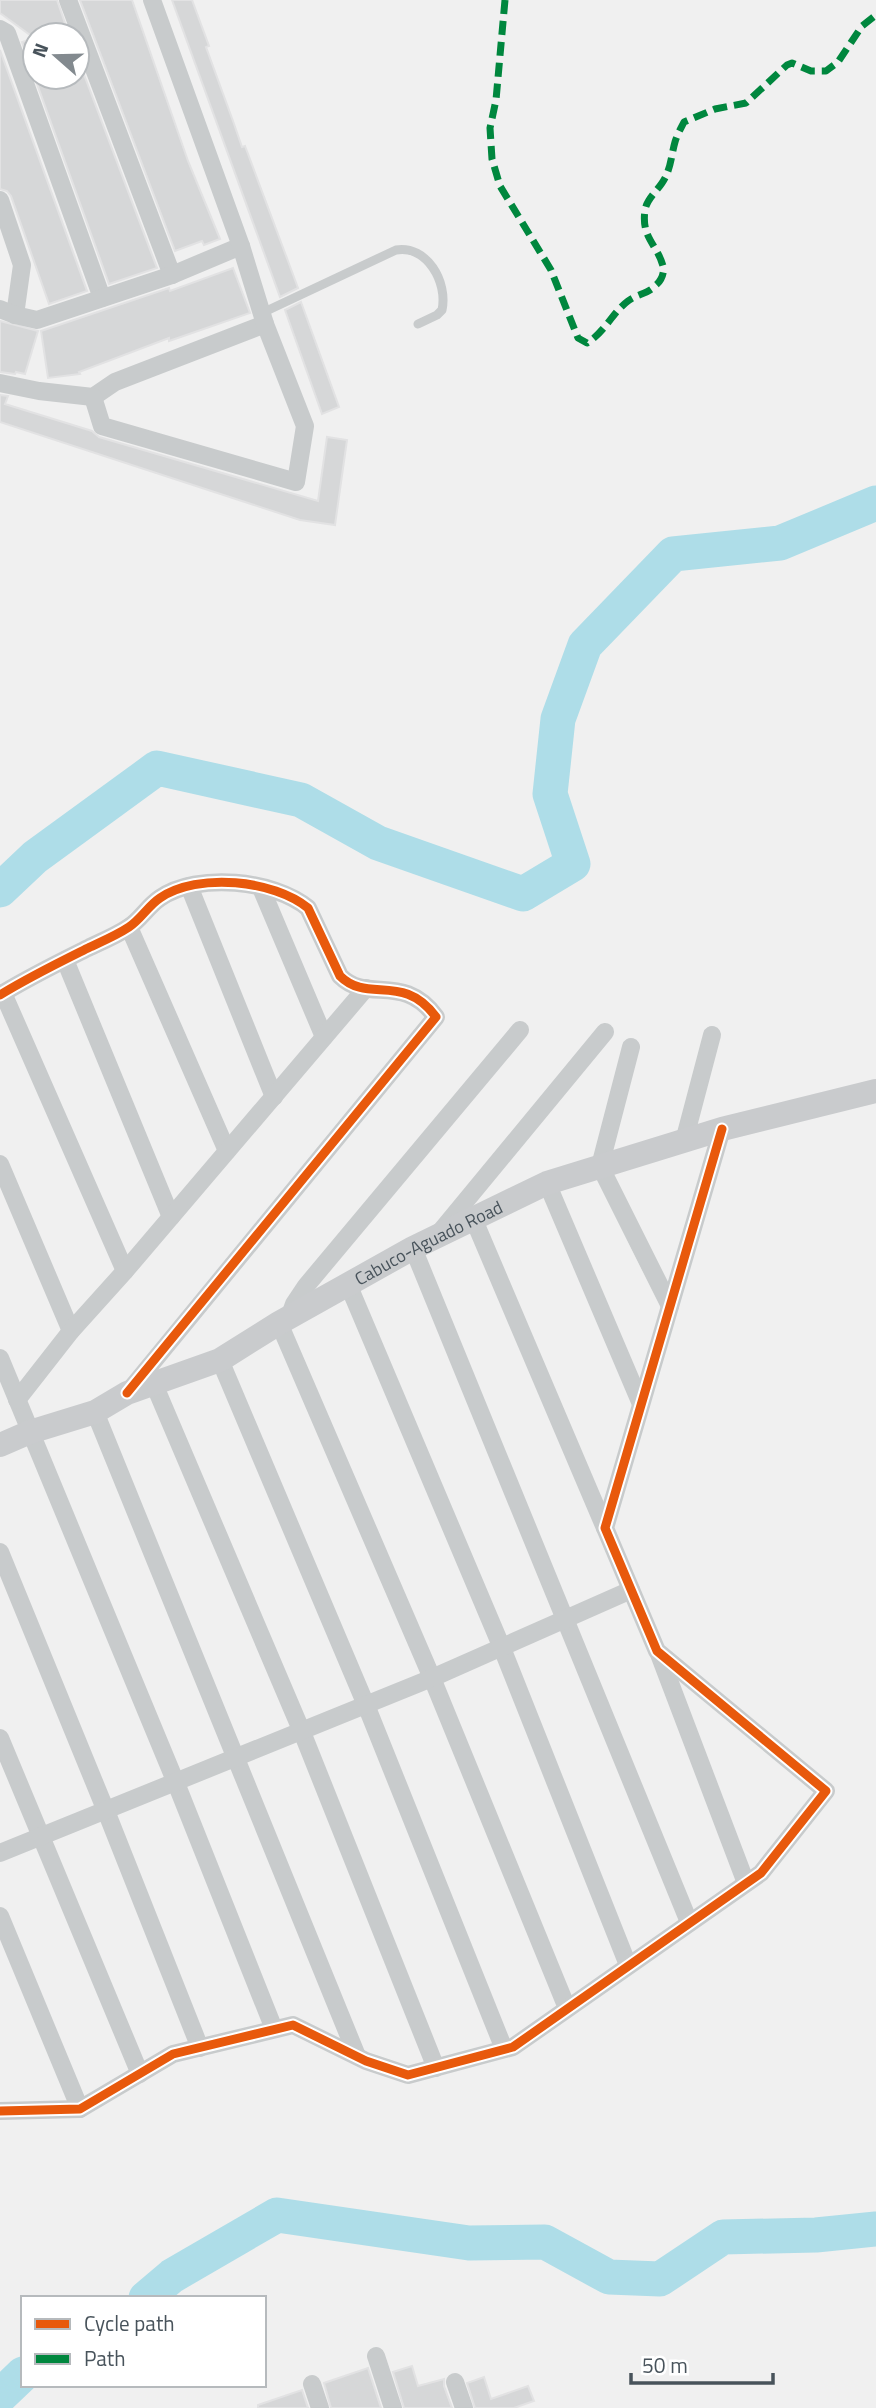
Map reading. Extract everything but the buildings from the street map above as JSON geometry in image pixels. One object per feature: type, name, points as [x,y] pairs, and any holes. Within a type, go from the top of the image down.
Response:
[{"type":"street","points":[[68,0],[172,275]]},
{"type":"street","points":[[93,397],[102,426],[296,482],[305,426],[263,318],[241,246],[152,0]]},
{"type":"street","points":[[0,29],[7,33],[102,298]]},
{"type":"street","points":[[0,200],[22,265],[8,312],[37,320],[172,275],[241,246]]},
{"type":"street","points":[[0,383],[39,391],[93,397],[115,382],[263,318]]},
{"type":"street","points":[[125,1271],[2,994],[130,927],[159,898],[189,886],[213,881],[232,882],[261,888],[299,901],[308,908],[340,976],[348,984],[406,993],[419,998],[436,1017],[127,1393]]},
{"type":"street","points":[[189,886],[274,1097]]},
{"type":"street","points":[[261,888],[324,1037]]},
{"type":"street","points":[[130,927],[227,1152]]},
{"type":"street","points":[[65,960],[171,1217]]},
{"type":"street","points":[[17,1400],[71,1331],[366,988]]},
{"type":"street","points":[[520,1030],[306,1286],[284,1321],[567,2008]]},
{"type":"street","points":[[605,1032],[424,1243],[566,1619],[689,1922]]},
{"type":"street","points":[[684,1140],[712,1035]]},
{"type":"street","points":[[631,1046],[600,1166],[670,1306]]},
{"type":"street","name":"Cabuco-Aguado Road","points":[[0,1445],[30,1432],[95,1412],[127,1393],[220,1360],[348,1284],[424,1243],[547,1183],[722,1129],[876,1091]]},
{"type":"street","points":[[605,1528],[722,1129]]},
{"type":"street","points":[[0,1164],[71,1331]]},
{"type":"street","points":[[547,1183],[641,1404]]},
{"type":"street","points":[[474,1220],[620,1560],[746,1883]]},
{"type":"street","points":[[348,1284],[502,1648],[628,1965]]},
{"type":"street","points":[[0,1358],[176,1783],[274,2029]]},
{"type":"street","points":[[220,1360],[366,1705],[504,2049]]},
{"type":"street","points":[[154,1384],[302,1732],[436,2068]]},
{"type":"street","points":[[95,1412],[357,2056]]},
{"type":"street","points":[[0,1552],[107,1811],[200,2048]]},
{"type":"street","points":[[0,1853],[432,1678],[631,1590]]},
{"type":"street","points":[[0,2110],[80,2109],[173,2054],[293,2025],[357,2056],[408,2075],[513,2047],[761,1873],[826,1791],[657,1651]]},
{"type":"street","points":[[0,1738],[140,2074]]},
{"type":"street","points":[[0,1916],[80,2109]]},
{"type":"street","points":[[376,2356],[393,2408]]},
{"type":"street","points":[[455,2382],[464,2408]]},
{"type":"street","points":[[312,2384],[320,2408]]},
{"type":"lane","points":[[263,318],[403,249],[411,250],[428,260],[437,273],[442,289],[442,310],[418,324]]},
{"type":"waterway","points":[[0,890],[35,857],[157,768],[301,800],[378,843],[523,894],[573,864],[550,794],[558,719],[585,645],[673,554],[780,543],[876,503]]},
{"type":"waterway","points":[[148,2296],[172,2276],[277,2215],[469,2243],[545,2242],[609,2277],[660,2279],[723,2237],[816,2235],[876,2229]]},
{"type":"waterway","points":[[0,2396],[21,2376]]},
{"type":"marked path","points":[[505,0],[496,100],[490,128],[492,159],[500,186],[551,270],[578,338],[587,343],[622,306],[653,288],[662,276],[663,266],[645,227],[645,210],[667,173],[676,139],[684,122],[715,109],[746,103],[792,63],[811,71],[826,71],[838,62],[862,26],[876,15]]},
{"type":"cycle path","points":[[0,995],[124,930],[156,901],[176,890],[215,882],[236,883],[276,891],[308,908],[340,976],[351,984],[411,996],[424,1003],[436,1017],[127,1393]]},
{"type":"cycle path","points":[[0,2111],[80,2109],[173,2054],[293,2025],[366,2061],[408,2075],[513,2047],[761,1873],[826,1791],[657,1651],[605,1528],[722,1129]]}]
